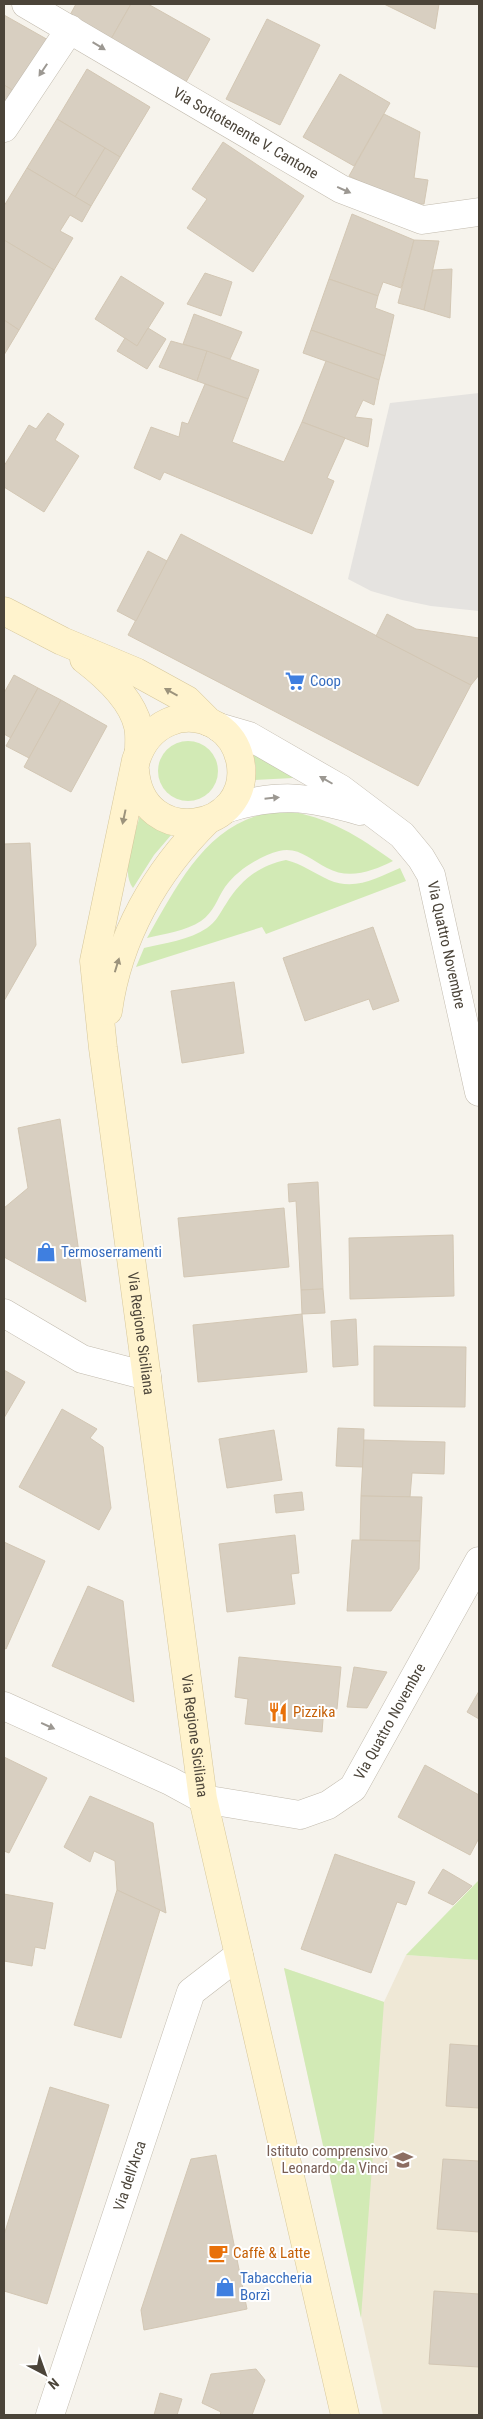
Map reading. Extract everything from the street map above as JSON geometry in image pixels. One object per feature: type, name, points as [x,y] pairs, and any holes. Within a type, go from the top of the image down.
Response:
[{"type":"main road","points":[[4,611],[62,641],[136,672],[187,700],[233,742],[237,751],[241,772],[237,792],[216,815],[184,844],[144,903],[125,939],[111,986],[102,1048]]},
{"type":"main road","points":[[62,641],[102,672],[122,696],[138,726],[137,760],[140,795],[150,808],[177,823],[187,824],[216,815]]},
{"type":"main road","points":[[102,1048],[94,962],[137,760],[150,733],[168,721],[188,718],[213,724]]},
{"type":"main road","name":"Via Regione Siciliana","points":[[102,1048],[203,1799],[345,2415]]},
{"type":"street","name":"Via Sottotenente V. Cantone","points":[[26,4],[341,189],[422,220],[479,212]]},
{"type":"street","points":[[4,128],[70,29]]},
{"type":"street","name":"Via Quattro Novembre","points":[[213,724],[249,736],[341,789],[402,835],[421,858],[431,875],[479,1092]]},
{"type":"street","points":[[216,815],[252,801],[277,797],[327,802],[380,817]]},
{"type":"street","points":[[4,1313],[82,1359],[147,1376]]},
{"type":"street","name":"Via Quattro Novembre","points":[[4,1706],[170,1780],[203,1799],[300,1814],[328,1805],[353,1788],[479,1561]]},
{"type":"street","name":"Via dell'Arca","points":[[50,2415],[191,1992],[239,1955]]},
{"type":"shaded area","points":[[479,393],[479,611],[431,606],[402,600],[371,591],[348,579],[390,403]]},
{"type":"shaded area","name":"Istituto comprensivo Leonardo da Vinci","points":[[406,1955],[479,1960],[479,2415],[383,2415],[284,1968],[384,2002]]},
{"type":"green space","points":[[188,741],[205,746],[213,754],[218,771],[213,788],[205,796],[188,801],[171,796],[163,788],[158,771],[163,754],[171,746]]},
{"type":"green space","points":[[253,753],[292,773],[293,778],[254,780],[256,768]]},
{"type":"green space","points":[[286,811],[315,818],[342,829],[393,861],[369,871],[352,874],[335,872],[292,850],[279,851],[264,856],[242,869],[225,887],[209,914],[201,921],[182,930],[147,938],[186,874],[201,854],[218,837],[237,824],[260,815]]},
{"type":"green space","points":[[140,815],[148,824],[172,834],[154,855],[133,888],[129,881],[128,863]]},
{"type":"green space","points":[[286,860],[339,883],[357,884],[366,882],[400,868],[406,881],[266,934],[262,927],[136,967],[144,948],[185,938],[207,928],[244,881],[267,866]]},
{"type":"green space","points":[[479,1880],[479,1960],[406,1955]]},
{"type":"green space","points":[[284,1968],[384,2002],[361,2318]]},
{"type":"building","points":[[76,4],[131,4],[111,39],[70,15]]},
{"type":"building","points":[[131,4],[148,4],[210,39],[186,82],[111,39]]},
{"type":"building","points":[[384,4],[439,4],[435,29]]},
{"type":"building","points":[[4,15],[50,41],[14,91],[4,85]]},
{"type":"building","points":[[267,19],[320,45],[280,125],[226,99]]},
{"type":"building","points":[[87,69],[150,107],[120,157],[57,119]]},
{"type":"building","points":[[340,74],[390,103],[354,166],[303,137]]},
{"type":"building","points":[[4,85],[14,91],[4,106]]},
{"type":"building","points":[[384,114],[420,132],[414,178],[428,180],[424,204],[408,204],[349,176]]},
{"type":"building","points":[[57,119],[105,148],[75,197],[27,168]]},
{"type":"building","points":[[223,142],[304,196],[253,272],[187,228],[207,199],[192,189]]},
{"type":"building","points":[[105,148],[120,157],[91,206],[75,197]]},
{"type":"building","points":[[27,168],[91,206],[82,222],[70,215],[60,231],[73,238],[54,270],[4,240],[4,206]]},
{"type":"building","points":[[352,214],[414,240],[401,288],[383,282],[378,296],[329,279]]},
{"type":"building","points":[[4,240],[54,270],[19,330],[4,320]]},
{"type":"building","points":[[414,240],[439,241],[424,310],[398,303]]},
{"type":"building","points":[[452,269],[450,318],[424,310],[433,270]]},
{"type":"building","points":[[205,273],[232,282],[221,316],[187,304]]},
{"type":"building","points":[[121,276],[164,303],[137,346],[95,319]]},
{"type":"building","points":[[329,279],[378,296],[375,308],[394,315],[385,356],[311,330]]},
{"type":"building","points":[[194,314],[242,332],[230,359],[183,344]]},
{"type":"building","points":[[4,320],[19,330],[4,355]]},
{"type":"building","points":[[148,328],[166,339],[147,369],[117,351],[125,338],[137,346]]},
{"type":"building","points":[[311,330],[385,356],[379,380],[303,353]]},
{"type":"building","points":[[171,341],[207,351],[197,381],[159,367]]},
{"type":"building","points":[[207,351],[259,370],[248,399],[197,381]]},
{"type":"building","points":[[326,361],[379,380],[374,405],[363,400],[355,417],[372,419],[368,447],[302,422]]},
{"type":"building","points":[[205,384],[248,399],[232,442],[284,462],[302,422],[345,438],[327,478],[334,481],[312,534],[164,472],[160,480],[134,468],[151,427],[179,437],[182,422],[188,424]]},
{"type":"building","points":[[48,413],[64,424],[55,440],[79,456],[44,512],[4,487],[4,466],[29,425],[36,429]]},
{"type":"building","points":[[181,534],[471,685],[418,786],[128,635]]},
{"type":"building","points":[[148,551],[167,561],[136,621],[117,611]]},
{"type":"building","points":[[387,614],[416,629],[479,638],[479,675],[471,685],[376,636]]},
{"type":"building","points":[[14,675],[38,688],[11,738],[4,734],[4,693]]},
{"type":"building","points":[[38,688],[61,700],[29,758],[6,746]]},
{"type":"building","points":[[61,700],[107,726],[71,792],[24,767]]},
{"type":"building","points":[[30,843],[36,945],[4,1001],[4,844]]},
{"type":"building","points":[[373,927],[399,1001],[373,1010],[369,999],[305,1021],[283,958]]},
{"type":"building","points":[[234,982],[244,1053],[182,1063],[171,991]]},
{"type":"building","points":[[60,1119],[86,1302],[4,1257],[4,1208],[28,1188],[18,1128]]},
{"type":"building","points":[[318,1182],[323,1289],[301,1290],[296,1201],[289,1202],[288,1184]]},
{"type":"building","points":[[284,1208],[289,1267],[184,1277],[178,1218]]},
{"type":"building","points":[[453,1235],[454,1296],[350,1299],[349,1238]]},
{"type":"building","points":[[323,1289],[325,1313],[302,1314],[301,1290]]},
{"type":"building","points":[[302,1314],[307,1372],[198,1382],[193,1325]]},
{"type":"building","points":[[356,1319],[358,1365],[333,1367],[331,1321]]},
{"type":"building","points":[[374,1346],[466,1347],[465,1407],[374,1406]]},
{"type":"building","points":[[4,1370],[25,1382],[4,1418]]},
{"type":"building","points":[[62,1409],[97,1429],[90,1438],[103,1447],[111,1508],[99,1530],[19,1487]]},
{"type":"building","points":[[338,1428],[364,1429],[363,1467],[336,1466]]},
{"type":"building","points":[[274,1430],[282,1480],[227,1488],[219,1439]]},
{"type":"building","points":[[364,1440],[445,1442],[444,1474],[412,1473],[410,1497],[361,1496]]},
{"type":"building","points":[[302,1492],[304,1510],[276,1513],[274,1495]]},
{"type":"building","points":[[361,1496],[422,1497],[420,1541],[360,1540]]},
{"type":"building","points":[[295,1535],[299,1573],[291,1574],[295,1604],[227,1612],[219,1544]]},
{"type":"building","points":[[352,1540],[420,1541],[419,1569],[391,1611],[347,1611]]},
{"type":"building","points":[[4,1542],[45,1561],[6,1649],[4,1648]]},
{"type":"building","points":[[88,1586],[123,1601],[134,1702],[52,1666]]},
{"type":"building","points":[[239,1657],[341,1667],[337,1709],[324,1707],[322,1732],[245,1724],[248,1699],[235,1697]]},
{"type":"building","points":[[354,1667],[387,1672],[367,1708],[347,1707]]},
{"type":"building","points":[[479,1691],[479,1719],[467,1712]]},
{"type":"building","points":[[4,1757],[47,1778],[9,1853],[4,1851]]},
{"type":"building","points":[[425,1765],[479,1795],[479,1838],[470,1855],[398,1817]]},
{"type":"building","points":[[90,1796],[153,1823],[166,1913],[117,1890],[115,1861],[94,1851],[90,1862],[64,1847]]},
{"type":"building","points":[[335,1854],[415,1882],[406,1905],[397,1902],[371,1973],[301,1949]]},
{"type":"building","points":[[443,1869],[472,1886],[453,1905],[428,1893]]},
{"type":"building","points":[[117,1890],[160,1910],[121,2038],[74,2025]]},
{"type":"building","points":[[4,1894],[53,1903],[45,1949],[35,1947],[32,1966],[4,1961]]},
{"type":"building","points":[[450,2044],[479,2046],[479,2108],[446,2106]]},
{"type":"building","points":[[50,2087],[109,2105],[47,2304],[4,2291],[4,2235]]},
{"type":"building","points":[[216,2155],[247,2309],[144,2330],[141,2310],[191,2159]]},
{"type":"building","points":[[443,2159],[479,2161],[479,2232],[437,2229]]},
{"type":"building","points":[[434,2291],[479,2294],[479,2367],[429,2364]]},
{"type":"building","points":[[256,2369],[265,2380],[252,2415],[220,2415],[221,2412],[202,2403],[211,2374]]},
{"type":"building","points":[[160,2393],[182,2399],[177,2415],[154,2415]]},
{"type":"place","name":"Coop","points":[[295,681]]},
{"type":"place","name":"Termoserramenti","points":[[46,1252]]},
{"type":"place","name":"Pizzika","points":[[278,1712]]},
{"type":"place","name":"Istituto comprensivo Leonardo da Vinci","points":[[403,2160]]},
{"type":"place","name":"Caffè & Latte","points":[[218,2253]]},
{"type":"place","name":"Tabaccheria Borzì","points":[[225,2287]]}]
